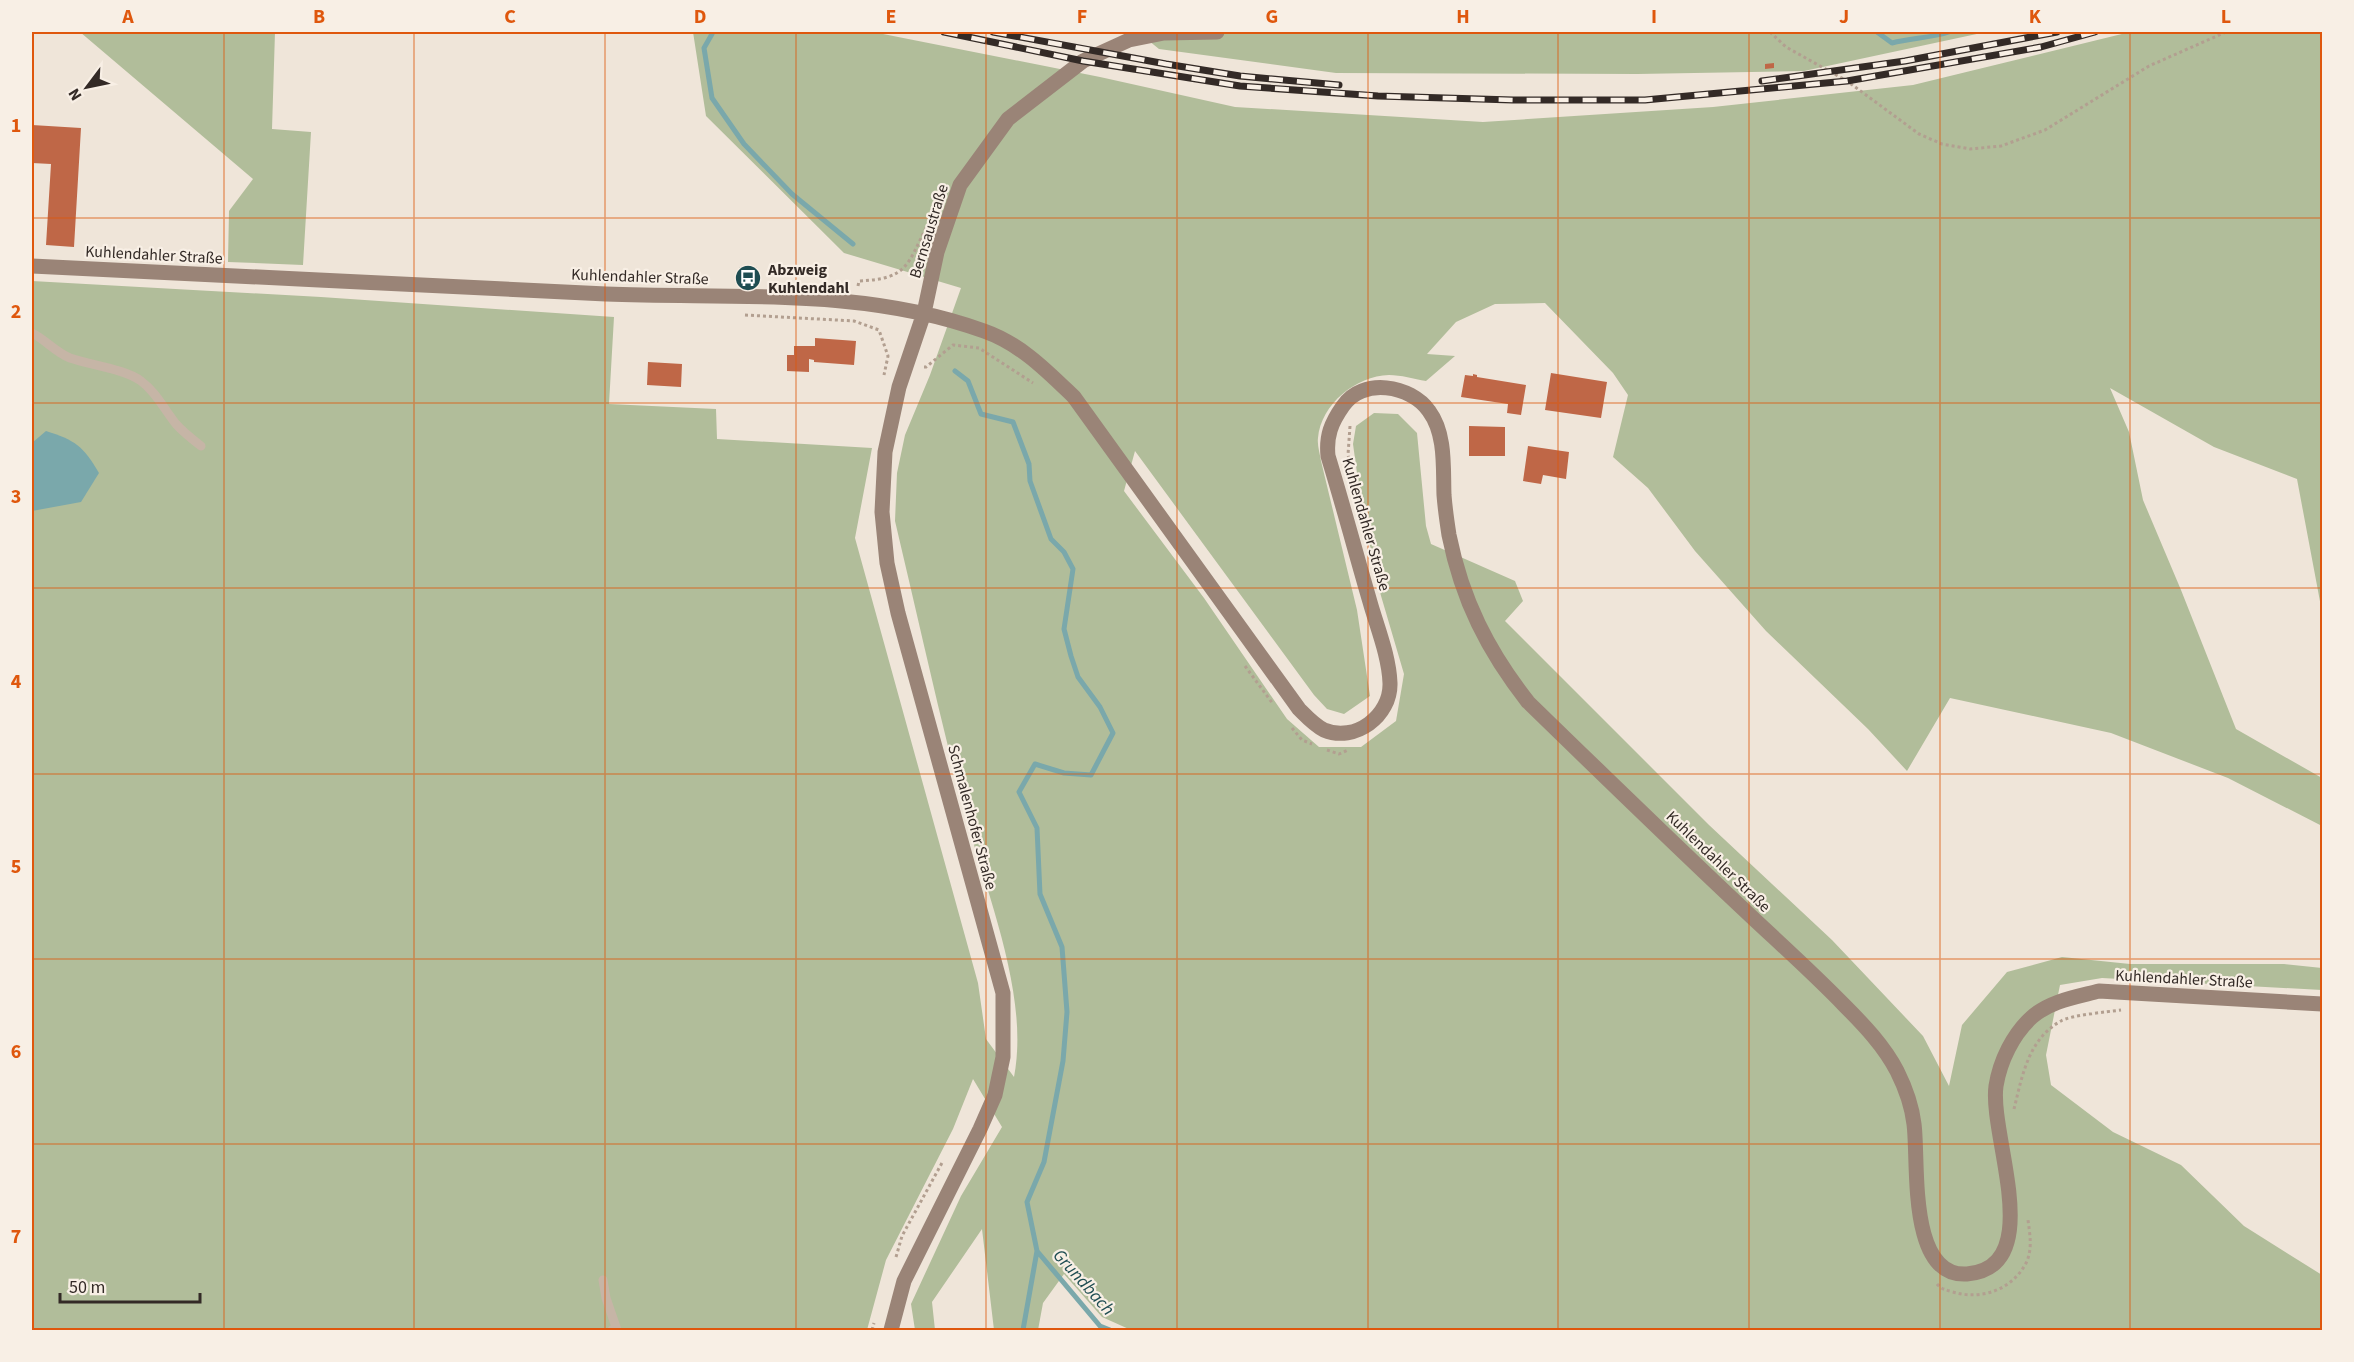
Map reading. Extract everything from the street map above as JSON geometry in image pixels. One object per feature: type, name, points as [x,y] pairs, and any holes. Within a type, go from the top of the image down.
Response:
[{"type":"main road","name":"Bernsaustraße","points":[[924,313],[937,252],[960,185],[1008,119],[1083,61],[1100,52],[1129,40],[1164,33],[1217,32]]},
{"type":"main road","name":"Kuhlendahler Straße","points":[[32,266],[608,294],[822,299],[924,313],[985,331],[1011,343],[1036,361],[1074,397],[1299,709],[1310,721],[1324,730],[1338,733],[1350,733],[1374,721],[1386,702],[1390,684],[1382,642],[1328,456],[1327,440],[1330,426],[1347,400],[1374,388],[1399,389],[1416,396],[1430,411],[1438,427],[1449,535],[1464,591],[1472,614],[1506,675],[1535,709],[1819,979],[1876,1040],[1897,1070],[1914,1122],[1920,1219],[1926,1244],[1932,1255],[1949,1270],[1962,1274],[1981,1272],[1993,1265],[2002,1256],[2007,1246],[2010,1224],[2009,1197],[1998,1127],[1996,1087],[2005,1055],[2019,1032],[2033,1017],[2064,1000],[2099,991],[2322,1004]]},
{"type":"main road","name":"Schmalenhofer Straße","points":[[891,1330],[904,1281],[981,1129],[995,1095],[1003,1057],[1003,993],[898,613],[887,563],[882,512],[885,452],[899,387],[924,313]]},
{"type":"lane","points":[[32,333],[44,339],[57,352],[126,374],[143,382],[157,396],[177,425],[201,446]]},
{"type":"lane","points":[[603,1280],[606,1298],[617,1330],[612,1330]]},
{"type":"lane","points":[[895,1315],[900,1330]]},
{"type":"path","points":[[1770,32],[1786,47],[1847,81],[1919,134],[1942,144],[1970,149],[2001,146],[2045,130],[2149,66],[2226,32]]},
{"type":"path","points":[[854,321],[879,330],[888,356],[883,378]]},
{"type":"path","points":[[895,1258],[902,1236],[944,1160]]},
{"type":"green space","points":[[80,32],[275,32],[272,129],[311,132],[303,265],[228,262],[229,211],[253,179]]},
{"type":"green space","points":[[693,32],[873,32],[1100,77],[1235,107],[1483,122],[1713,107],[1913,85],[2130,32],[2322,32],[2322,612],[2297,479],[2214,447],[2110,388],[2129,432],[2143,500],[2236,729],[2322,778],[2322,826],[2228,778],[2111,733],[1950,698],[1907,771],[1868,729],[1766,631],[1695,551],[1648,488],[1613,457],[1628,395],[1613,373],[1545,303],[1495,304],[1456,322],[1427,354],[1455,356],[1426,381],[1389,375],[1364,380],[1342,394],[1326,414],[1318,438],[1318,447],[1357,610],[1370,696],[1344,714],[1327,709],[1314,695],[1135,451],[1124,491],[1204,598],[1287,719],[1319,747],[1361,747],[1396,721],[1404,674],[1379,589],[1361,502],[1353,444],[1356,426],[1374,413],[1398,414],[1417,433],[1426,526],[1431,544],[1515,581],[1523,601],[1505,621],[1709,825],[1832,940],[1923,1036],[1949,1086],[1962,1025],[2007,972],[2062,957],[2130,964],[2284,964],[2322,968],[2322,990],[2102,978],[2060,985],[2046,1055],[2051,1085],[2113,1132],[2181,1165],[2244,1226],[2322,1275],[2322,1330],[1131,1330],[1102,1317],[1064,1274],[1043,1303],[1038,1330],[994,1330],[982,1229],[932,1302],[935,1330],[915,1330],[911,1304],[961,1196],[1002,1127],[973,1079],[953,1129],[886,1260],[867,1330],[32,1330],[32,281],[321,297],[614,317],[609,404],[716,409],[717,439],[872,448],[855,538],[978,983],[986,1039],[1014,1077],[1017,1045],[1016,1012],[1011,977],[964,810],[895,521],[897,473],[905,435],[930,375],[961,288],[844,253],[706,116]]},
{"type":"green space","points":[[1138,32],[1986,32],[1804,71],[1637,74],[1336,73],[1159,49]]},
{"type":"water","points":[[46,431],[77,445],[88,456],[99,473],[81,502],[32,511],[32,443]]},
{"type":"building","points":[[1774,63],[1774,68],[1765,69],[1765,64]]},
{"type":"building","points":[[32,125],[81,128],[74,247],[46,245],[51,164],[32,163]]},
{"type":"building","points":[[815,338],[856,341],[854,365],[814,362],[809,359],[809,372],[787,371],[787,355],[794,355],[794,346],[815,346]]},
{"type":"building","points":[[648,362],[682,364],[681,387],[647,385]]},
{"type":"building","points":[[1551,373],[1607,382],[1601,418],[1545,410]]},
{"type":"building","points":[[1473,374],[1477,377],[1526,385],[1521,415],[1507,413],[1508,404],[1461,397],[1465,375],[1473,376]]},
{"type":"building","points":[[1469,426],[1505,427],[1505,456],[1469,456]]},
{"type":"building","points":[[1528,446],[1569,452],[1566,479],[1543,475],[1541,484],[1523,481]]},
{"type":"waterway","points":[[710,32],[712,34],[704,48],[712,98],[744,144],[792,194],[853,244]]},
{"type":"waterway","points":[[1877,32],[1892,43],[1949,32]]},
{"type":"waterway","points":[[955,371],[968,381],[981,414],[1013,422],[1029,464],[1030,481],[1051,539],[1064,552],[1073,569],[1064,629],[1071,656],[1078,677],[1100,707],[1113,733],[1091,775],[1064,773],[1035,764],[1019,792],[1037,828],[1040,894],[1062,947],[1067,1012],[1063,1061],[1044,1162],[1027,1202],[1037,1251],[1023,1330]]},
{"type":"waterway","name":"Grundbach","points":[[1037,1251],[1100,1326],[1110,1330]]},
{"type":"railway","points":[[944,32],[1083,61],[1240,86],[1378,96],[1513,100],[1645,100],[1847,81],[2041,47],[2095,32]]},
{"type":"railway","points":[[993,32],[1240,76],[1339,85]]},
{"type":"railway","points":[[1762,81],[1905,61],[2057,32]]},
{"type":"place","name":"Abzweig Kuhlendahl","points":[[748,278]]}]
